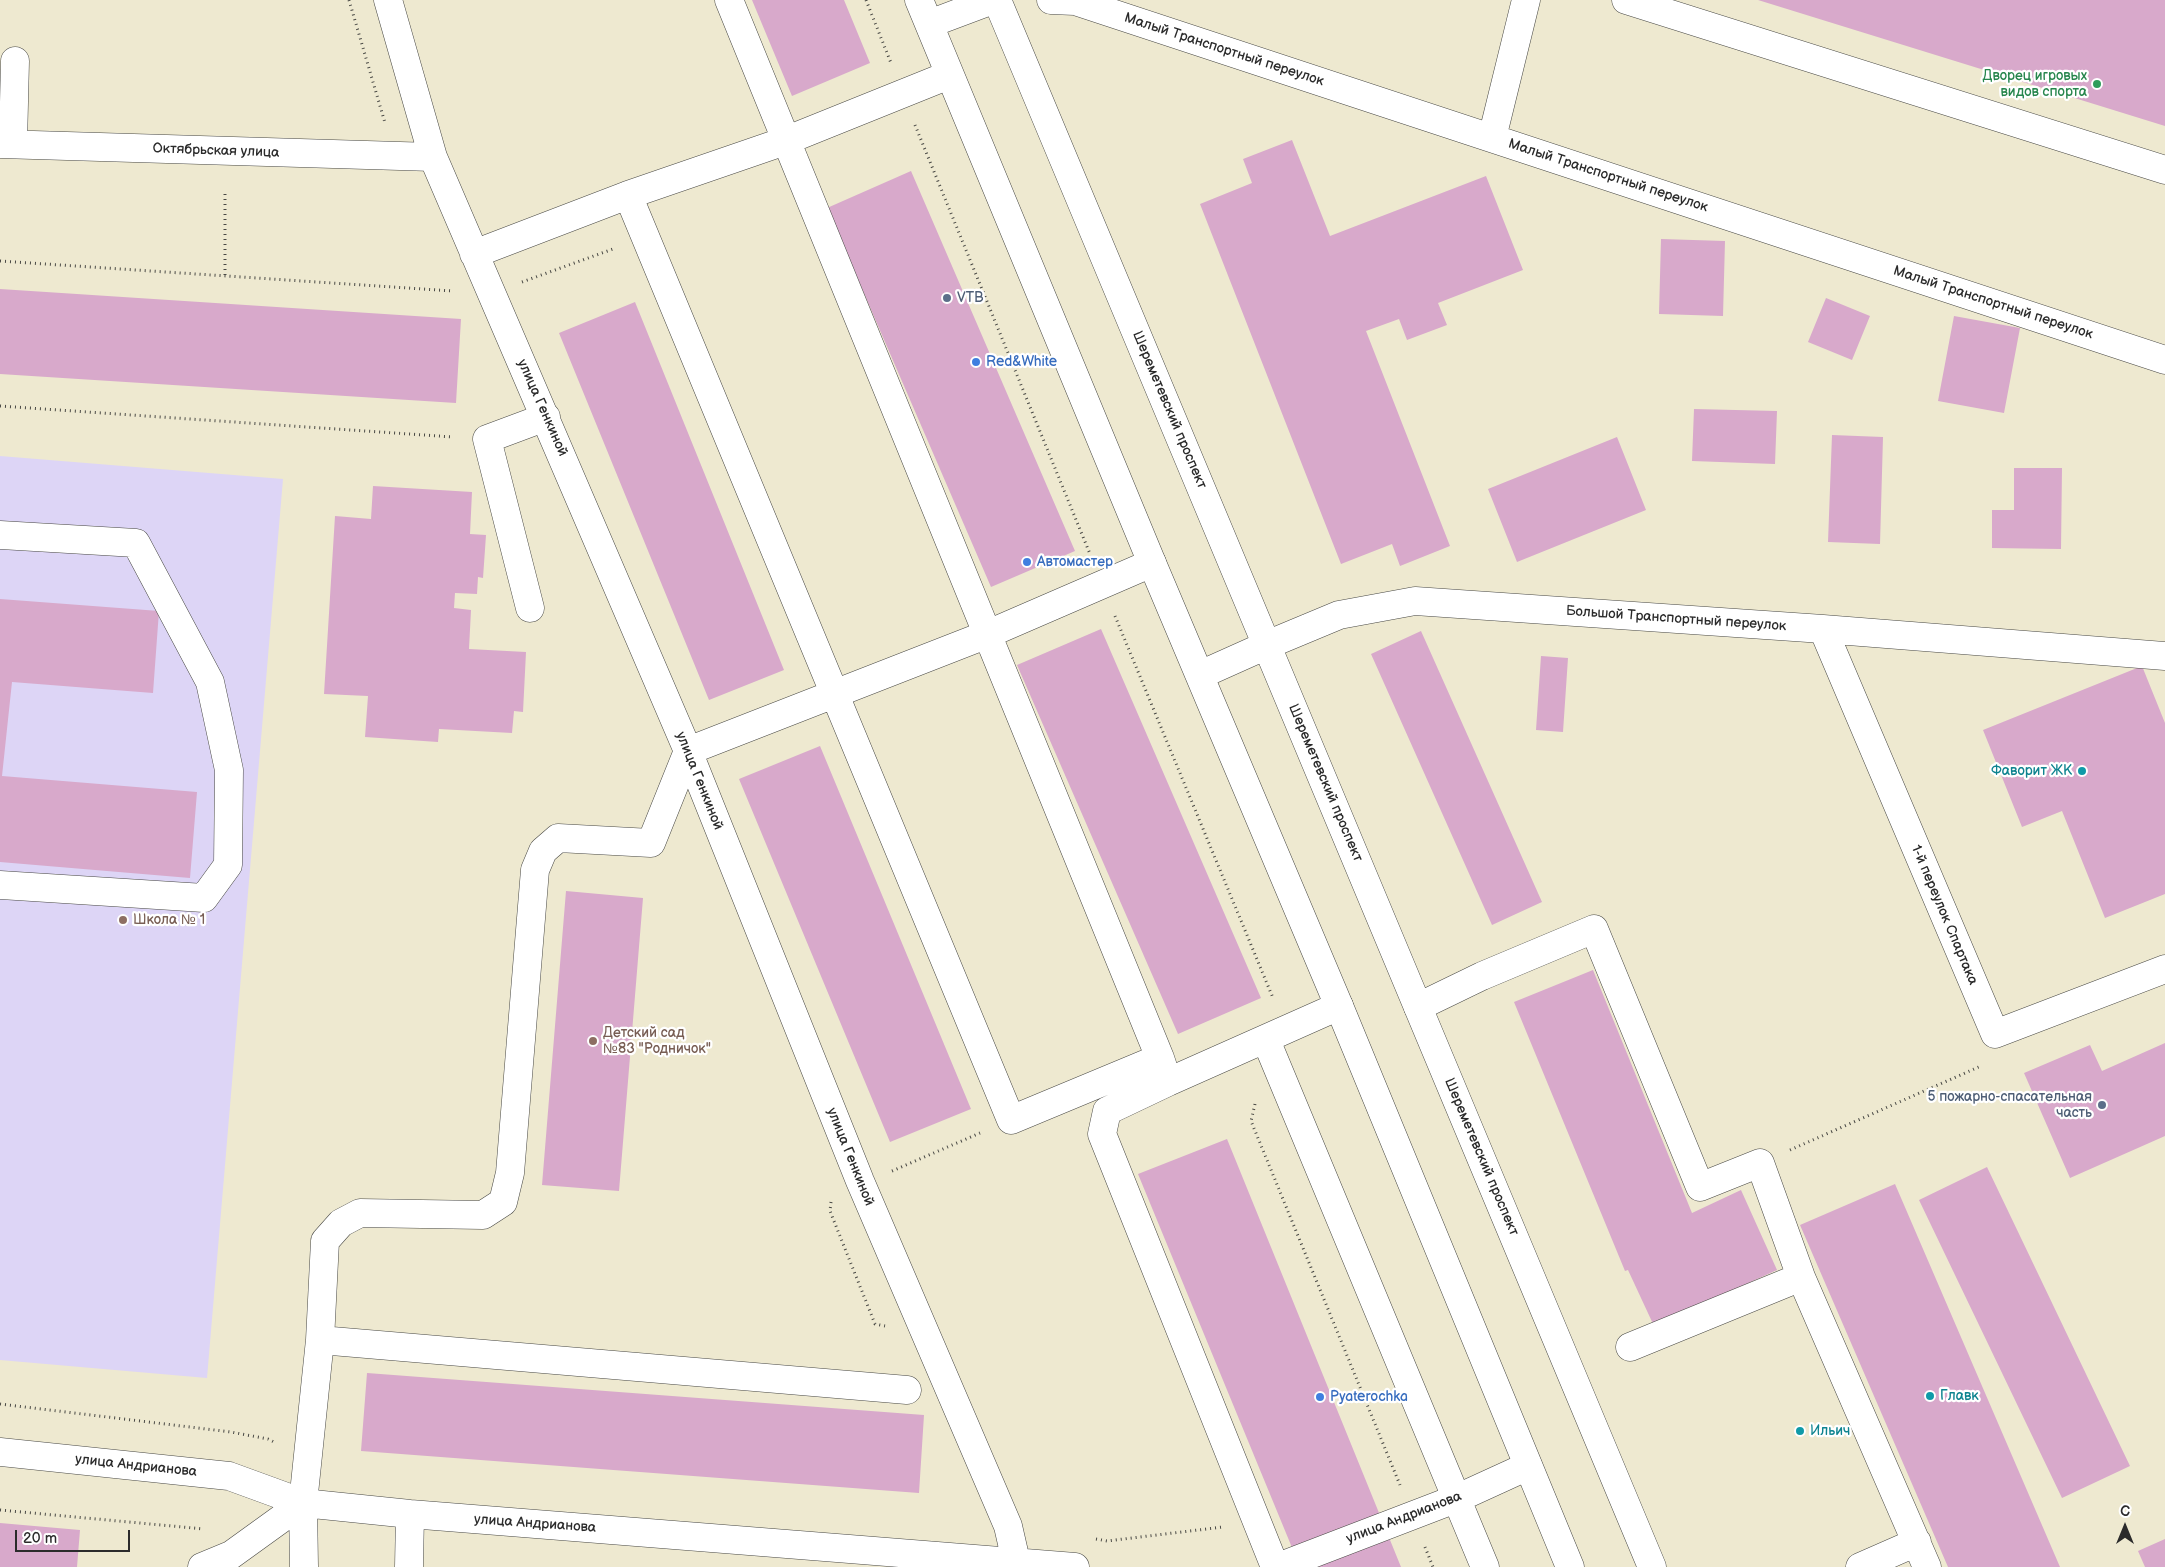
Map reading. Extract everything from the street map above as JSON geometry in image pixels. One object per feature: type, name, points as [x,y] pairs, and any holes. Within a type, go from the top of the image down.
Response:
[{"type":"street","name":"улица Генкиной","points":[[388,0],[433,157],[546,416],[688,751],[860,1181],[1008,1526],[1015,1564]]},
{"type":"street","points":[[729,0],[1164,1070]]},
{"type":"street","points":[[993,0],[924,12],[1152,563],[1339,1006],[1570,1567]]},
{"type":"street","name":"Шереметевский проспект","points":[[997,0],[1652,1567]]},
{"type":"street","name":"Малый Транспортный переулок","points":[[1051,0],[1075,1],[2165,360]]},
{"type":"street","points":[[1492,138],[1526,0]]},
{"type":"street","points":[[1626,0],[2165,170]]},
{"type":"street","points":[[6,144],[15,61]]},
{"type":"street","points":[[474,254],[785,140],[950,75]]},
{"type":"street","name":"Октябрьская улица","points":[[6,144],[433,157]]},
{"type":"street","points":[[628,196],[1011,1120],[1164,1070],[1266,1040],[1339,1006]]},
{"type":"street","points":[[530,608],[487,439],[546,416]]},
{"type":"street","points":[[0,535],[136,543],[210,682],[229,770],[228,865],[204,898],[0,885]]},
{"type":"street","points":[[304,1567],[302,1503],[320,1340],[325,1241],[341,1223],[360,1213],[483,1215],[503,1202],[510,1173],[535,870],[543,851],[558,838],[651,843],[688,751],[988,634],[1152,563]]},
{"type":"street","name":"Большой Транспортный переулок","points":[[1200,675],[1339,615],[1415,601],[1823,629],[2165,656]]},
{"type":"street","name":"1-й переулок Спартака","points":[[1823,629],[1995,1034]]},
{"type":"street","points":[[1418,1007],[1482,976],[1594,929],[1700,1187],[1760,1163],[1801,1277],[1927,1567]]},
{"type":"street","points":[[1995,1034],[2165,969]]},
{"type":"street","points":[[1266,1040],[1458,1498],[1485,1567]]},
{"type":"street","points":[[1164,1070],[1107,1111],[1102,1134],[1255,1519],[1276,1567]]},
{"type":"street","points":[[1630,1348],[1801,1277]]},
{"type":"street","points":[[320,1340],[907,1390]]},
{"type":"street","name":"улица Андрианова","points":[[0,1452],[229,1476],[302,1503],[410,1514],[1015,1564],[1075,1567]]},
{"type":"street","name":"улица Андрианова","points":[[1276,1567],[1458,1498],[1528,1466]]},
{"type":"street","points":[[202,1567],[231,1555],[302,1503]]},
{"type":"street","points":[[409,1567],[410,1514]]},
{"type":"street","points":[[1860,1567],[1917,1542]]},
{"type":"path","points":[[348,0],[387,130]]},
{"type":"path","points":[[866,0],[1102,585],[1276,1007],[1266,1040]]},
{"type":"path","points":[[225,193],[225,275]]},
{"type":"path","points":[[0,261],[492,294],[646,236]]},
{"type":"path","points":[[0,406],[457,437]]},
{"type":"path","points":[[1760,1163],[1990,1062],[1995,1034]]},
{"type":"path","points":[[1256,1094],[1251,1121],[1433,1567]]},
{"type":"path","points":[[887,1172],[1011,1120]]},
{"type":"path","points":[[0,1404],[231,1432],[268,1440],[307,1460]]},
{"type":"path","points":[[0,1510],[207,1529]]},
{"type":"path","points":[[1089,1538],[1107,1541],[1215,1530],[1255,1519]]},
{"type":"shaded area","name":"Школа № 1","points":[[0,456],[283,479],[207,1378],[0,1360]]},
{"type":"building","points":[[752,0],[844,0],[870,63],[792,96]]},
{"type":"building","name":"Дворец игровых видов спорта","points":[[1758,0],[2165,0],[2165,126]]},
{"type":"building","points":[[1292,140],[1330,236],[1486,176],[1523,270],[1438,303],[1447,325],[1407,340],[1399,319],[1366,331],[1450,546],[1400,566],[1392,544],[1341,564],[1200,204],[1252,183],[1243,159]]},
{"type":"building","points":[[911,171],[1075,551],[991,587],[827,208]]},
{"type":"building","points":[[1661,239],[1725,241],[1723,316],[1659,314]]},
{"type":"building","points":[[0,289],[461,319],[456,403],[0,374]]},
{"type":"building","points":[[1826,298],[1870,316],[1852,360],[1808,342]]},
{"type":"building","points":[[635,302],[784,670],[709,700],[559,333]]},
{"type":"building","points":[[1954,316],[2020,328],[2004,413],[1938,401]]},
{"type":"building","points":[[1694,409],[1777,411],[1775,464],[1692,461]]},
{"type":"building","points":[[1832,435],[1883,437],[1880,544],[1828,542]]},
{"type":"building","points":[[1617,437],[1646,510],[1517,562],[1488,489]]},
{"type":"building","points":[[2014,468],[2062,468],[2061,549],[1992,548],[1992,510],[2014,510]]},
{"type":"building","points":[[373,486],[472,492],[470,534],[486,535],[483,578],[478,577],[477,594],[455,593],[454,608],[471,610],[469,649],[526,652],[523,712],[514,711],[512,733],[439,729],[438,742],[365,737],[368,696],[324,694],[335,516],[371,519]]},
{"type":"building","points":[[0,599],[159,611],[153,693],[12,682],[2,776],[197,792],[190,878],[0,862]]},
{"type":"building","points":[[1101,629],[1261,998],[1178,1034],[1017,665]]},
{"type":"building","points":[[1421,631],[1542,902],[1492,925],[1371,654]]},
{"type":"building","points":[[1541,656],[1568,658],[1563,732],[1536,730]]},
{"type":"building","name":"Фаворит ЖК","points":[[2142,666],[2165,723],[2165,894],[2105,918],[2062,811],[2022,827],[1983,730]]},
{"type":"building","points":[[820,746],[971,1109],[890,1142],[739,779]]},
{"type":"building","name":"Детский сад №83 \"Родничок\"","points":[[566,891],[643,898],[619,1191],[542,1185]]},
{"type":"building","points":[[1593,970],[1692,1213],[1741,1190],[1777,1270],[1654,1326],[1628,1270],[1625,1271],[1514,1002]]},
{"type":"building","name":"5 пожарно-спасательная часть","points":[[2165,1043],[2165,1136],[2070,1178],[2024,1073],[2090,1045],[2102,1071]]},
{"type":"building","points":[[1227,1139],[1401,1567],[1300,1567],[1138,1174]]},
{"type":"building","points":[[1987,1167],[2130,1466],[2062,1498],[1919,1200]]},
{"type":"building","name":"Главк","points":[[1895,1184],[2060,1567],[1948,1567],[1800,1225]]},
{"type":"building","points":[[367,1373],[924,1415],[919,1493],[361,1451]]},
{"type":"building","points":[[0,1523],[80,1530],[77,1567],[0,1567]]},
{"type":"building","points":[[2165,1539],[2165,1567],[2145,1567],[2138,1551]]},
{"type":"place","name":"Дворец игровых видов спорта","points":[[2097,84]]},
{"type":"place","name":"VTB","points":[[947,298]]},
{"type":"place","name":"Red&White","points":[[976,362]]},
{"type":"place","name":"Автомастер","points":[[1027,562]]},
{"type":"place","name":"Фаворит ЖК","points":[[2082,771]]},
{"type":"place","name":"Школа № 1","points":[[123,920]]},
{"type":"place","name":"Детский сад №83 \"Родничок\"","points":[[593,1041]]},
{"type":"place","name":"5 пожарно-спасательная часть","points":[[2102,1105]]},
{"type":"place","name":"Главк","points":[[1930,1396]]},
{"type":"place","name":"Pyaterochka","points":[[1320,1397]]},
{"type":"place","name":"Ильич","points":[[1800,1431]]}]
